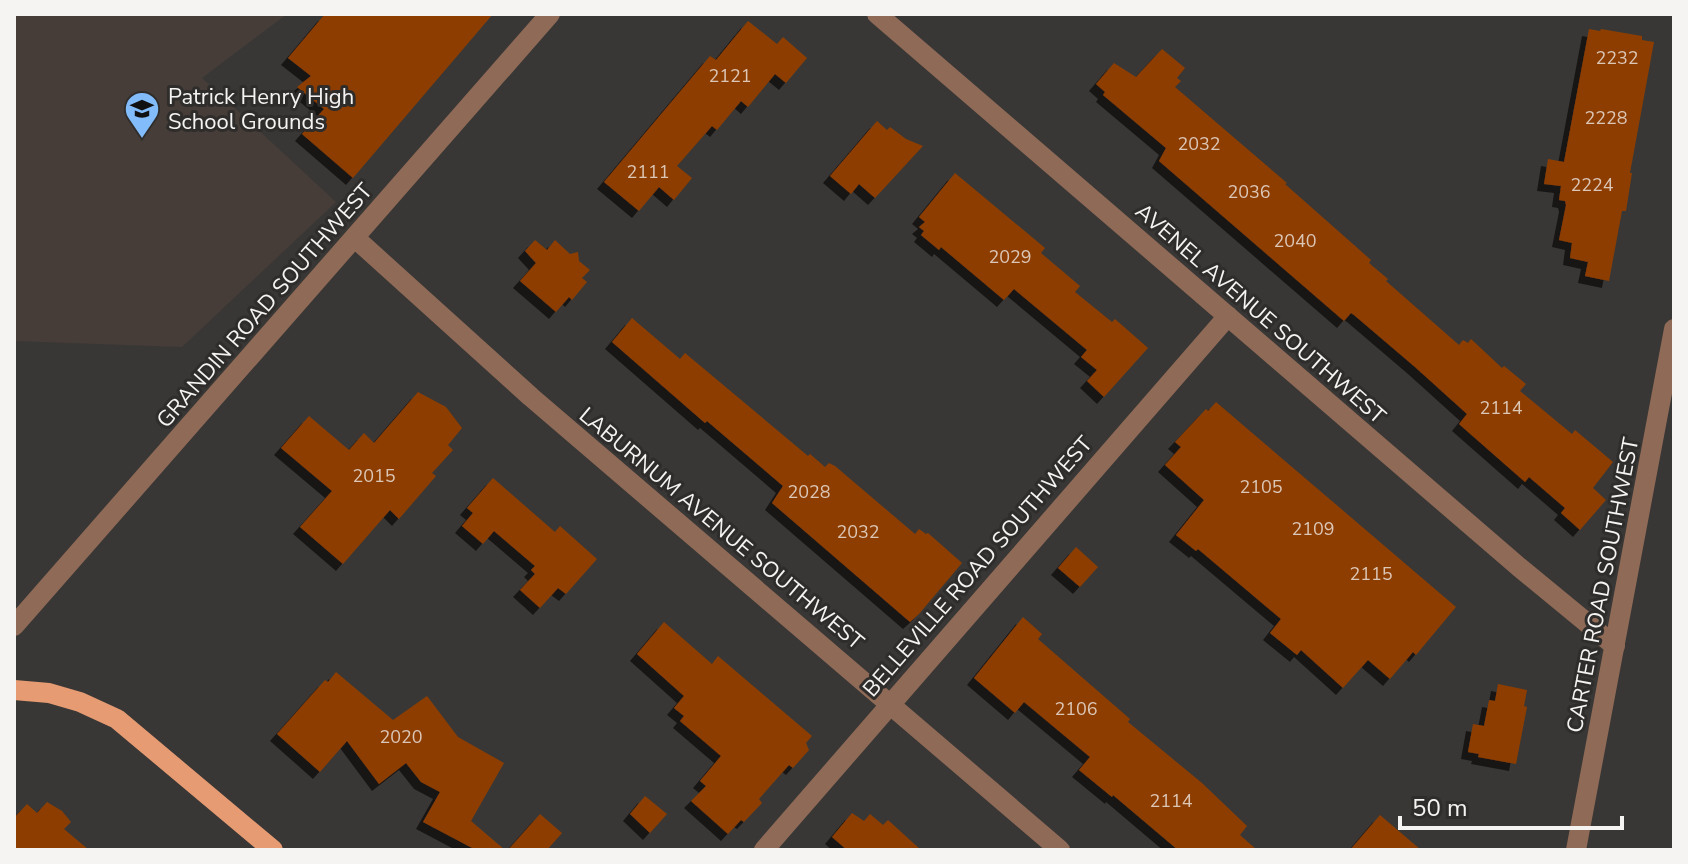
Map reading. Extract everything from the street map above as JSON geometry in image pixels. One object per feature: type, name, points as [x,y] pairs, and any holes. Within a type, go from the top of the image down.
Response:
[{"type":"main road","points":[[14,690],[49,693],[80,702],[117,719],[273,850]]},
{"type":"street","name":"GRANDIN ROAD SOUTHWEST","points":[[14,626],[550,14]]},
{"type":"street","name":"AVENEL AVENUE SOUTHWEST","points":[[877,14],[1519,567],[1615,646]]},
{"type":"street","name":"LABURNUM AVENUE SOUTHWEST","points":[[355,238],[531,397],[1060,850]]},
{"type":"street","name":"BELLEVILLE ROAD SOUTHWEST","points":[[764,850],[1228,316]]},
{"type":"street","name":"CARTER ROAD SOUTHWEST","points":[[1576,850],[1674,329]]},
{"type":"shaded area","name":"Patrick Henry High School Grounds","points":[[14,14],[287,14],[202,78],[336,202],[182,347],[14,341]]},
{"type":"building","points":[[325,14],[493,14],[353,178],[302,134],[324,109],[297,87],[311,76],[288,58]]},
{"type":"building","points":[[748,21],[777,44],[783,37],[807,58],[786,83],[775,74],[748,107],[741,101],[717,130],[712,126],[677,166],[692,178],[674,200],[659,187],[639,211],[604,182],[710,56],[716,60]]},
{"type":"building","points":[[1589,29],[1642,36],[1642,40],[1654,42],[1626,211],[1622,211],[1609,281],[1585,276],[1588,262],[1570,258],[1572,243],[1559,240],[1566,205],[1565,201],[1559,200],[1561,186],[1544,184],[1548,159],[1564,162]]},
{"type":"building","points":[[1162,49],[1185,68],[1177,78],[1181,81],[1175,87],[1371,260],[1369,263],[1388,279],[1386,281],[1459,345],[1463,340],[1468,343],[1471,339],[1502,368],[1504,366],[1526,384],[1520,391],[1572,434],[1575,430],[1613,462],[1593,488],[1606,500],[1580,530],[1561,513],[1565,508],[1529,477],[1525,482],[1459,424],[1467,414],[1415,367],[1351,313],[1344,321],[1159,161],[1166,148],[1103,95],[1105,92],[1096,84],[1114,63],[1136,77]]},
{"type":"building","points":[[877,121],[887,130],[890,127],[906,139],[923,146],[875,198],[859,184],[851,194],[830,176]]},
{"type":"building","points":[[955,173],[1045,248],[1041,253],[1080,286],[1075,292],[1112,322],[1115,319],[1148,348],[1104,397],[1087,381],[1097,370],[1081,357],[1087,350],[1014,289],[1004,300],[941,247],[939,250],[921,235],[924,231],[919,227],[925,222],[919,217]]},
{"type":"building","points":[[535,240],[547,250],[555,240],[570,254],[578,252],[579,261],[590,270],[582,278],[587,282],[572,300],[569,297],[556,312],[520,281],[536,263],[525,251]]},
{"type":"building","points":[[632,318],[680,359],[685,353],[808,456],[810,454],[825,467],[829,463],[835,466],[915,534],[919,529],[928,533],[962,563],[919,614],[910,622],[772,503],[783,486],[612,342]]},
{"type":"building","points":[[418,392],[446,407],[462,428],[448,445],[453,450],[432,473],[436,476],[399,519],[390,510],[343,564],[300,527],[332,491],[281,448],[309,416],[349,450],[364,433],[374,443]]},
{"type":"building","points":[[1216,402],[1456,607],[1416,655],[1413,652],[1390,679],[1368,660],[1343,688],[1301,650],[1297,655],[1270,633],[1281,619],[1198,549],[1196,551],[1176,535],[1204,500],[1165,465],[1181,447],[1175,442]]},
{"type":"building","points":[[493,478],[555,532],[560,526],[597,559],[566,594],[558,588],[540,608],[520,590],[535,574],[531,570],[535,566],[494,531],[483,544],[462,526],[473,513],[467,508]]},
{"type":"building","points":[[1076,547],[1098,567],[1080,587],[1058,568]]},
{"type":"building","points":[[1023,617],[1042,634],[1038,639],[1247,826],[1240,835],[1257,850],[1178,850],[1079,770],[1090,757],[1024,702],[1015,713],[974,678]]},
{"type":"building","points":[[664,622],[712,664],[718,656],[812,736],[806,743],[809,750],[793,768],[789,765],[759,799],[762,803],[728,834],[691,801],[706,786],[700,781],[721,756],[680,721],[684,716],[674,708],[684,696],[637,654]]},
{"type":"building","points":[[336,672],[393,720],[427,696],[458,737],[504,763],[471,821],[505,850],[476,850],[423,822],[440,792],[421,782],[406,763],[379,784],[347,741],[320,772],[277,734],[325,680],[328,682]]},
{"type":"building","points":[[1498,684],[1527,690],[1524,706],[1527,707],[1516,764],[1478,757],[1479,754],[1468,752],[1473,724],[1484,726],[1489,700],[1495,701]]},
{"type":"building","points":[[645,796],[667,814],[650,833],[630,814]]},
{"type":"building","points":[[47,802],[62,811],[71,822],[64,829],[89,850],[14,850],[14,818],[27,804],[37,813]]},
{"type":"building","points":[[852,813],[864,821],[870,814],[883,825],[888,820],[921,850],[847,850],[832,837]]},
{"type":"building","points":[[540,814],[562,833],[547,850],[508,850]]},
{"type":"building","points":[[1380,815],[1421,850],[1350,850]]},
{"type":"place","name":"Patrick Henry High School Grounds","points":[[142,140]]}]
